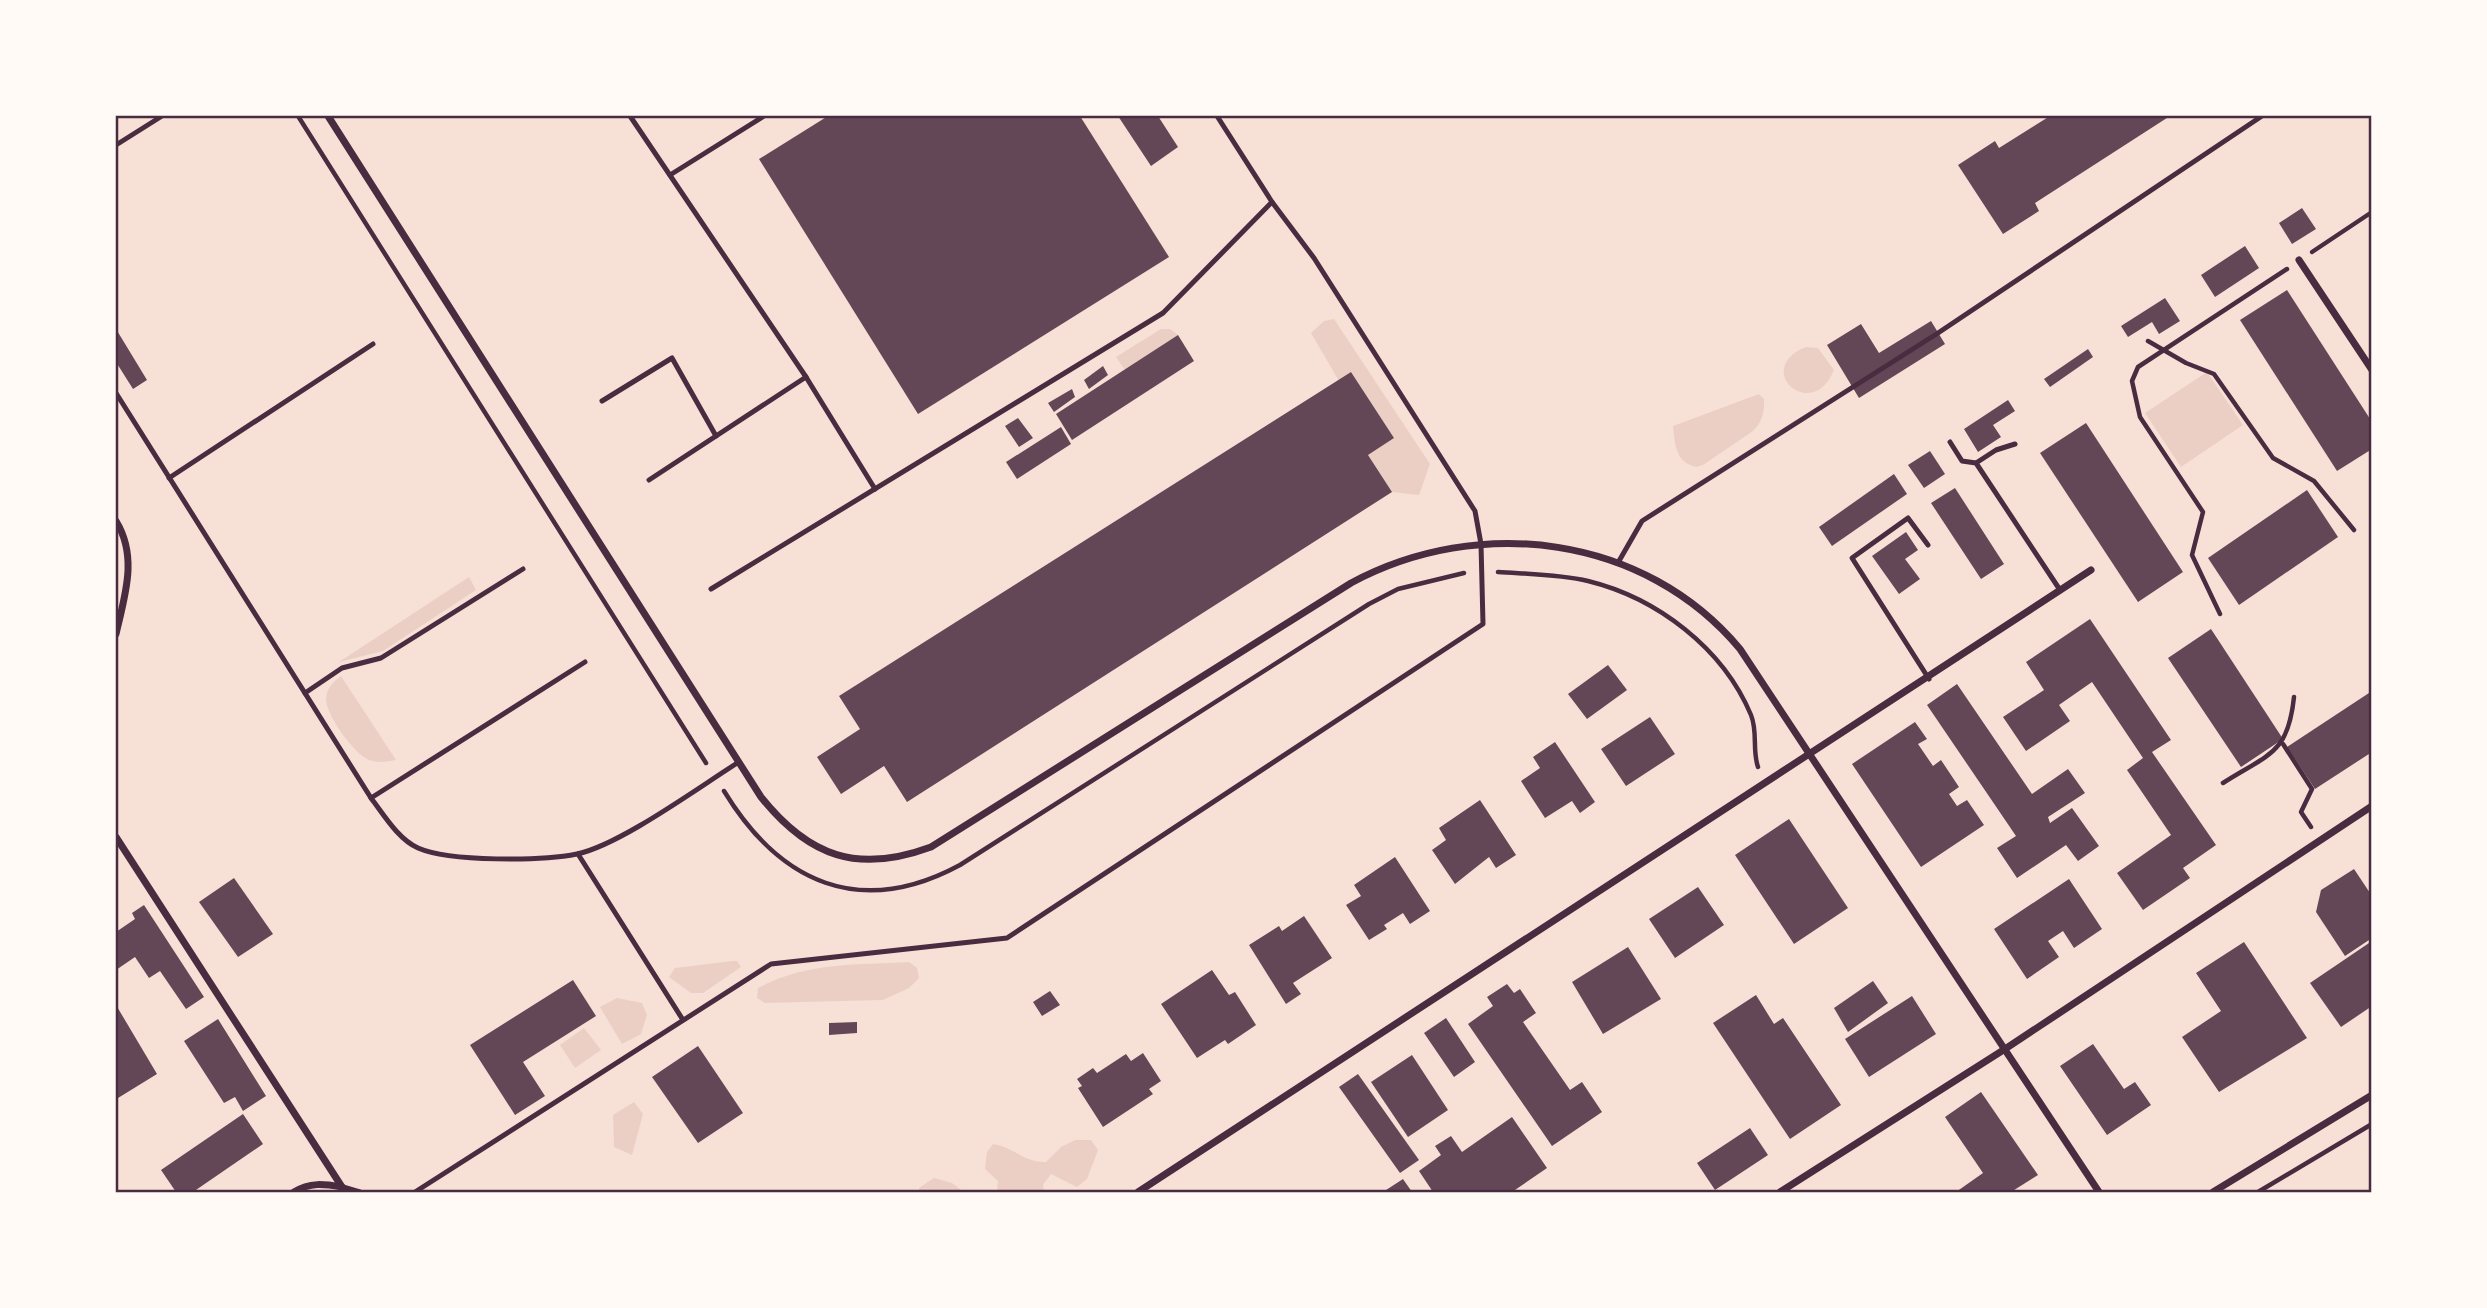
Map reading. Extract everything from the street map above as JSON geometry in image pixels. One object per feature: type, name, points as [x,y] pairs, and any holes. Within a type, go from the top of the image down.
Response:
[{"type":"street","points":[[328,116],[739,762],[778,818],[822,850],[847,859],[876,862],[903,858],[941,842],[1351,583],[1408,557],[1456,545],[1481,544],[1567,550],[1619,561],[1648,574],[1683,596],[1727,634],[2099,1192]]},
{"type":"street","points":[[2299,260],[2371,370]]},
{"type":"street","points":[[116,521],[124,534],[130,554],[128,582],[116,634]]},
{"type":"street","points":[[1138,1192],[1809,754],[1929,679],[2091,570]]},
{"type":"street","points":[[1780,1192],[2005,1049],[2371,806]]},
{"type":"street","points":[[116,837],[344,1190]]},
{"type":"street","points":[[2213,1192],[2371,1095]]},
{"type":"street","points":[[294,1192],[302,1187],[320,1184],[344,1190]]},
{"type":"lane","points":[[116,145],[162,116]]},
{"type":"lane","points":[[631,116],[806,377],[875,489]]},
{"type":"lane","points":[[670,175],[764,116]]},
{"type":"lane","points":[[415,1192],[771,964],[1007,938],[1483,624],[1481,544],[1475,511],[1314,258],[1272,202],[1217,116]]},
{"type":"lane","points":[[1619,561],[1642,521],[1938,333],[2262,116]]},
{"type":"lane","points":[[711,589],[1163,313],[1272,202]]},
{"type":"lane","points":[[169,478],[373,344]]},
{"type":"lane","points":[[602,401],[671,358],[716,436]]},
{"type":"lane","points":[[649,480],[806,377]]},
{"type":"lane","points":[[116,393],[371,798],[392,826],[416,847],[452,858],[578,854],[617,837],[739,762]]},
{"type":"lane","points":[[1950,442],[1962,461],[1976,463],[1996,450],[2015,444]]},
{"type":"lane","points":[[1976,463],[2060,590]]},
{"type":"lane","points":[[1928,545],[1908,518],[1852,558],[1929,679]]},
{"type":"lane","points":[[305,693],[342,668],[382,658],[523,569]]},
{"type":"lane","points":[[371,798],[585,663]]},
{"type":"lane","points":[[578,854],[683,1020]]},
{"type":"lane","points":[[344,1190],[360,1192]]},
{"type":"path","points":[[298,116],[715,777],[758,841],[797,870],[826,883],[878,890],[912,885],[960,865],[1369,604],[1398,589],[1430,579],[1482,572],[1586,581],[1639,599],[1671,619],[1710,654],[1747,707],[1754,729],[1756,764],[1766,782]]},
{"type":"path","points":[[2220,614],[2192,555],[2203,512],[2140,417],[2132,381],[2138,367],[2371,212]]},
{"type":"path","points":[[2148,341],[2186,363],[2214,373],[2273,458],[2314,481],[2354,530]]},
{"type":"path","points":[[2223,783],[2283,744],[2291,727],[2294,698]]},
{"type":"path","points":[[2283,744],[2312,789],[2301,812],[2320,841]]},
{"type":"path","points":[[2258,1192],[2371,1124]]},
{"type":"shaded area","points":[[1334,319],[1430,464],[1419,495],[1392,492],[1368,455],[1394,438],[1351,372],[1339,381],[1311,333],[1324,321]]},
{"type":"shaded area","points":[[1161,329],[1170,329],[1178,335],[1125,370],[1116,357]]},
{"type":"shaded area","points":[[1806,347],[1818,348],[1834,370],[1824,385],[1813,392],[1801,392],[1791,387],[1785,378],[1784,367],[1791,357]]},
{"type":"shaded area","points":[[2207,372],[2243,425],[2181,467],[2145,413]]},
{"type":"shaded area","points":[[1759,394],[1764,399],[1763,412],[1753,431],[1703,465],[1689,465],[1680,457],[1673,426]]},
{"type":"shaded area","points":[[469,577],[476,590],[383,651],[339,662]]},
{"type":"shaded area","points":[[341,676],[396,760],[369,760],[356,750],[342,733],[330,714],[326,698],[331,686]]},
{"type":"shaded area","points":[[737,961],[741,967],[703,993],[691,993],[669,977],[675,968]]},
{"type":"shaded area","points":[[909,962],[917,968],[919,978],[909,988],[883,1000],[765,1003],[757,998],[758,988],[794,973],[832,966]]},
{"type":"shaded area","points":[[617,998],[642,1003],[647,1015],[641,1034],[622,1044],[600,1007]]},
{"type":"shaded area","points":[[584,1028],[601,1050],[575,1068],[560,1045]]},
{"type":"shaded area","points":[[634,1102],[643,1114],[632,1155],[614,1147],[613,1115]]},
{"type":"shaded area","points":[[1075,1140],[1091,1140],[1098,1150],[1087,1179],[1077,1187],[1051,1174],[1043,1185],[1044,1192],[997,1192],[998,1181],[985,1169],[987,1152],[993,1144],[1031,1160],[1046,1162],[1061,1147]]},
{"type":"shaded area","points":[[934,1178],[952,1183],[964,1192],[919,1192],[919,1188]]},
{"type":"building","points":[[828,116],[1080,116],[1169,257],[918,414],[759,159]]},
{"type":"building","points":[[1118,116],[1158,116],[1178,147],[1151,166]]},
{"type":"building","points":[[2050,116],[2170,116],[2035,203],[2039,211],[2003,234],[1958,165],[1995,141],[1999,148]]},
{"type":"building","points":[[2302,208],[2316,229],[2292,244],[2279,223]]},
{"type":"building","points":[[2245,246],[2259,268],[2215,297],[2201,275]]},
{"type":"building","points":[[2287,290],[2372,422],[2372,449],[2337,471],[2240,320]]},
{"type":"building","points":[[2165,298],[2180,321],[2159,334],[2152,322],[2128,337],[2121,326]]},
{"type":"building","points":[[1931,321],[1945,344],[1859,398],[1827,345],[1861,324],[1879,353]]},
{"type":"building","points":[[116,329],[147,380],[133,389],[116,362]]},
{"type":"building","points":[[1178,335],[1194,361],[1072,440],[1056,414]]},
{"type":"building","points":[[2088,349],[2093,357],[2050,387],[2044,379]]},
{"type":"building","points":[[1103,366],[1108,375],[1089,389],[1084,380]]},
{"type":"building","points":[[1351,372],[1394,438],[1368,455],[1392,492],[907,802],[884,766],[841,794],[817,757],[860,729],[839,696]]},
{"type":"building","points":[[1072,389],[1075,397],[1054,412],[1048,403]]},
{"type":"building","points":[[2008,400],[2015,411],[1993,425],[2001,437],[1978,452],[1964,429]]},
{"type":"building","points":[[1018,418],[1033,438],[1019,447],[1005,426]]},
{"type":"building","points":[[2086,423],[2183,572],[2138,602],[2040,453]]},
{"type":"building","points":[[1061,427],[1071,444],[1017,479],[1006,462]]},
{"type":"building","points":[[1930,451],[1945,474],[1924,488],[1908,465]]},
{"type":"building","points":[[1894,474],[1907,494],[1832,546],[1819,527]]},
{"type":"building","points":[[1955,488],[2004,564],[1981,579],[1931,503]]},
{"type":"building","points":[[2307,490],[2338,537],[2239,605],[2208,558]]},
{"type":"building","points":[[1906,532],[1918,550],[1905,559],[1920,579],[1899,594],[1872,556]]},
{"type":"building","points":[[2090,619],[2171,740],[2152,752],[2216,845],[2183,868],[2190,878],[2143,910],[2117,873],[2171,835],[2127,770],[2143,758],[2092,682],[2059,705],[2070,721],[2026,751],[2003,717],[2044,690],[2026,662]]},
{"type":"building","points":[[2211,629],[2283,739],[2241,767],[2168,658]]},
{"type":"building","points":[[1608,665],[1627,690],[1587,719],[1568,694]]},
{"type":"building","points":[[1957,684],[2032,794],[2068,769],[2085,793],[2048,817],[2050,823],[2072,808],[2099,846],[2078,861],[2066,845],[2017,878],[1997,848],[2016,836],[1927,705]]},
{"type":"building","points":[[2372,691],[2372,752],[2315,789],[2287,747]]},
{"type":"building","points":[[1650,717],[1675,754],[1626,786],[1601,749]]},
{"type":"building","points":[[1915,722],[1927,739],[1918,744],[1933,766],[1941,760],[1959,787],[1949,794],[1957,806],[1967,800],[1984,825],[1921,867],[1852,764]]},
{"type":"building","points":[[1555,742],[1595,802],[1580,813],[1572,801],[1545,818],[1521,781],[1540,768],[1533,757]]},
{"type":"building","points":[[1480,800],[1516,855],[1496,868],[1489,857],[1455,884],[1432,850],[1446,840],[1439,828]]},
{"type":"building","points":[[1789,819],[1848,908],[1794,944],[1735,855]]},
{"type":"building","points":[[1395,857],[1430,911],[1410,924],[1403,913],[1384,925],[1387,929],[1369,940],[1346,905],[1361,896],[1354,885]]},
{"type":"building","points":[[2354,869],[2372,896],[2372,938],[2345,956],[2316,912],[2321,890]]},
{"type":"building","points":[[234,878],[273,934],[238,957],[199,902]]},
{"type":"building","points":[[2069,879],[2102,929],[2074,948],[2063,931],[2048,941],[2059,957],[2027,979],[1994,929]]},
{"type":"building","points":[[1698,887],[1724,925],[1675,958],[1649,919]]},
{"type":"building","points":[[144,905],[204,997],[186,1009],[160,971],[149,978],[135,957],[116,970],[116,932],[135,919],[132,913]]},
{"type":"building","points":[[1304,916],[1332,958],[1293,983],[1301,994],[1286,1004],[1249,945],[1279,926],[1282,931]]},
{"type":"building","points":[[2372,941],[2372,1006],[2341,1027],[2310,983]]},
{"type":"building","points":[[2244,942],[2307,1038],[2219,1092],[2182,1037],[2221,1011],[2196,973]]},
{"type":"building","points":[[1628,947],[1661,999],[1603,1034],[1572,982]]},
{"type":"building","points":[[1212,970],[1229,995],[1235,992],[1256,1025],[1228,1044],[1225,1040],[1197,1058],[1161,1004]]},
{"type":"building","points":[[573,980],[596,1016],[523,1062],[545,1096],[515,1115],[470,1045]]},
{"type":"building","points":[[1873,981],[1888,1003],[1848,1032],[1834,1008]]},
{"type":"building","points":[[1507,984],[1514,993],[1520,989],[1536,1013],[1523,1022],[1570,1090],[1582,1082],[1602,1112],[1552,1146],[1468,1024],[1493,1006],[1487,997]]},
{"type":"building","points":[[1050,991],[1060,1005],[1042,1016],[1033,1002]]},
{"type":"building","points":[[1756,995],[1774,1024],[1783,1018],[1841,1105],[1790,1139],[1713,1023]]},
{"type":"building","points":[[1912,996],[1936,1034],[1869,1077],[1845,1039]]},
{"type":"building","points":[[116,1005],[157,1074],[118,1098],[116,1094]]},
{"type":"building","points":[[1446,1018],[1475,1062],[1454,1077],[1424,1033]]},
{"type":"building","points":[[218,1019],[266,1096],[243,1111],[235,1097],[224,1103],[184,1041]]},
{"type":"building","points":[[857,1022],[857,1033],[829,1035],[829,1023]]},
{"type":"building","points":[[2093,1044],[2124,1089],[2135,1082],[2151,1105],[2107,1135],[2060,1066]]},
{"type":"building","points":[[698,1046],[743,1113],[698,1143],[652,1077]]},
{"type":"building","points":[[1143,1053],[1161,1081],[1149,1089],[1153,1094],[1103,1127],[1078,1088],[1082,1086],[1077,1079],[1093,1068],[1097,1073],[1126,1054],[1131,1061]]},
{"type":"building","points":[[1412,1055],[1448,1110],[1408,1137],[1371,1082]]},
{"type":"building","points":[[1358,1074],[1419,1160],[1400,1173],[1339,1087]]},
{"type":"building","points":[[1981,1092],[2038,1175],[2011,1192],[1956,1192],[1983,1173],[1945,1117]]},
{"type":"building","points":[[243,1114],[263,1144],[193,1192],[176,1192],[161,1170]]},
{"type":"building","points":[[1512,1117],[1547,1168],[1512,1192],[1433,1192],[1419,1171],[1441,1155],[1435,1146],[1451,1136],[1462,1152]]},
{"type":"building","points":[[1750,1128],[1768,1155],[1715,1190],[1697,1163]]},
{"type":"building","points":[[1403,1179],[1412,1192],[1383,1192]]}]
